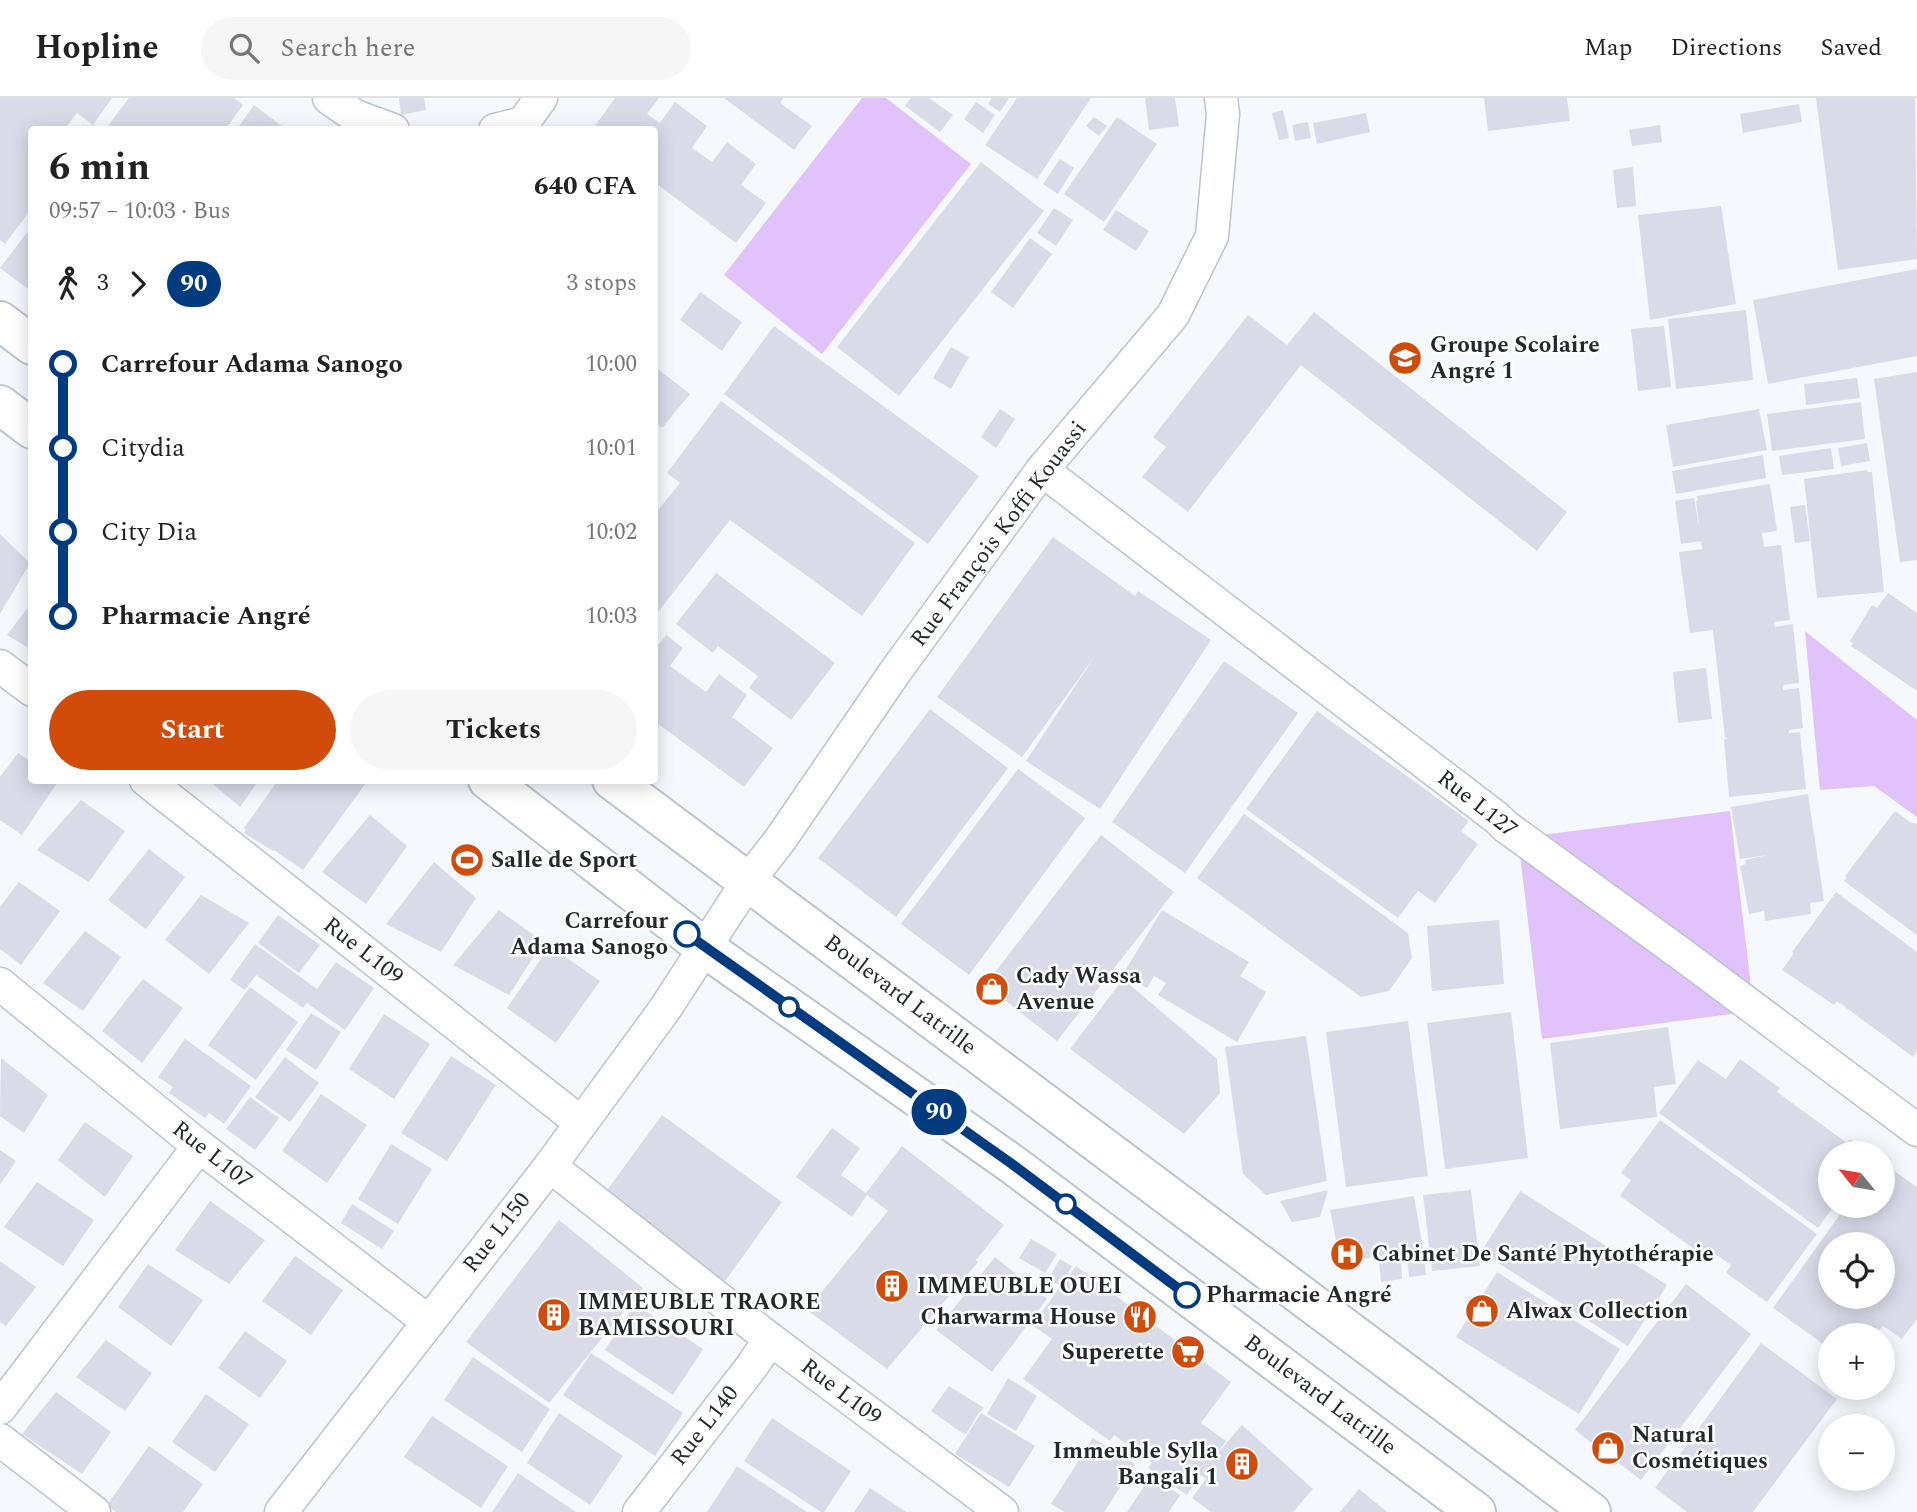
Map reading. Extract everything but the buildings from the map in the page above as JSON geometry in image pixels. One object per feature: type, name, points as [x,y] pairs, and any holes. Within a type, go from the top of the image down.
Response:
[{"type":"main road","points":[[0,321],[28,342]]},
{"type":"main road","points":[[0,405],[28,426]]},
{"type":"main road","name":"Boulevard Latrille","points":[[493,784],[705,948],[1012,1164],[1476,1512]]},
{"type":"main road","name":"Boulevard Latrille","points":[[617,784],[1591,1512]]},
{"type":"street","points":[[329,98],[355,116],[382,126]]},
{"type":"street","points":[[511,126],[523,123],[541,98]]},
{"type":"street","name":"Rue François Koffi Kouassi","points":[[705,948],[748,881],[1042,470],[1173,315],[1212,236],[1223,114],[1221,98]]},
{"type":"street","name":"Rue L127","points":[[1042,470],[1505,827],[1684,956],[1917,1130]]},
{"type":"street","points":[[0,666],[28,687]]},
{"type":"street","name":"Rue L109","points":[[151,784],[580,1122]]},
{"type":"street","name":"Rue L150","points":[[281,1512],[550,1166],[665,1009],[705,948]]},
{"type":"street","name":"Rue L107","points":[[1,987],[199,1146],[429,1322]]},
{"type":"street","points":[[0,1408],[199,1146]]},
{"type":"street","name":"Rue L109","points":[[550,1166],[770,1339],[1002,1512]]},
{"type":"street","name":"Rue L140","points":[[639,1512],[770,1339]]},
{"type":"street","points":[[0,1440],[94,1512]]},
{"type":"shaded area","points":[[862,98],[886,98],[971,164],[822,354],[724,275]]},
{"type":"shaded area","points":[[1805,631],[1917,720],[1917,817],[1874,786],[1820,790]]},
{"type":"shaded area","points":[[1730,811],[1754,1011],[1542,1039],[1518,838]]},
{"type":"bus line","name":"90","points":[[687,934],[1012,1164],[1187,1295]]},
{"type":"place","name":"Groupe Scolaire Angré 1","points":[[1405,358]]},
{"type":"place","name":"Salle de Sport","points":[[467,860]]},
{"type":"place","name":"Carrefour Adama Sanogo","points":[[687,934]]},
{"type":"place","name":"Cady Wassa Avenue","points":[[992,989]]},
{"type":"place","name":"Cabinet De Santé Phytothérapie","points":[[1347,1254]]},
{"type":"place","name":"IMMEUBLE OUEI","points":[[892,1286]]},
{"type":"place","name":"Pharmacie Angré","points":[[1187,1295]]},
{"type":"place","name":"Alwax Collection","points":[[1482,1311]]},
{"type":"place","name":"IMMEUBLE TRAORE BAMISSOURI","points":[[554,1315]]},
{"type":"place","name":"Charwarma House","points":[[1140,1317]]},
{"type":"place","name":"Superette","points":[[1188,1352]]},
{"type":"place","name":"Natural Cosmétiques","points":[[1608,1448]]},
{"type":"place","name":"Immeuble Sylla Bangali 1","points":[[1242,1464]]}]
